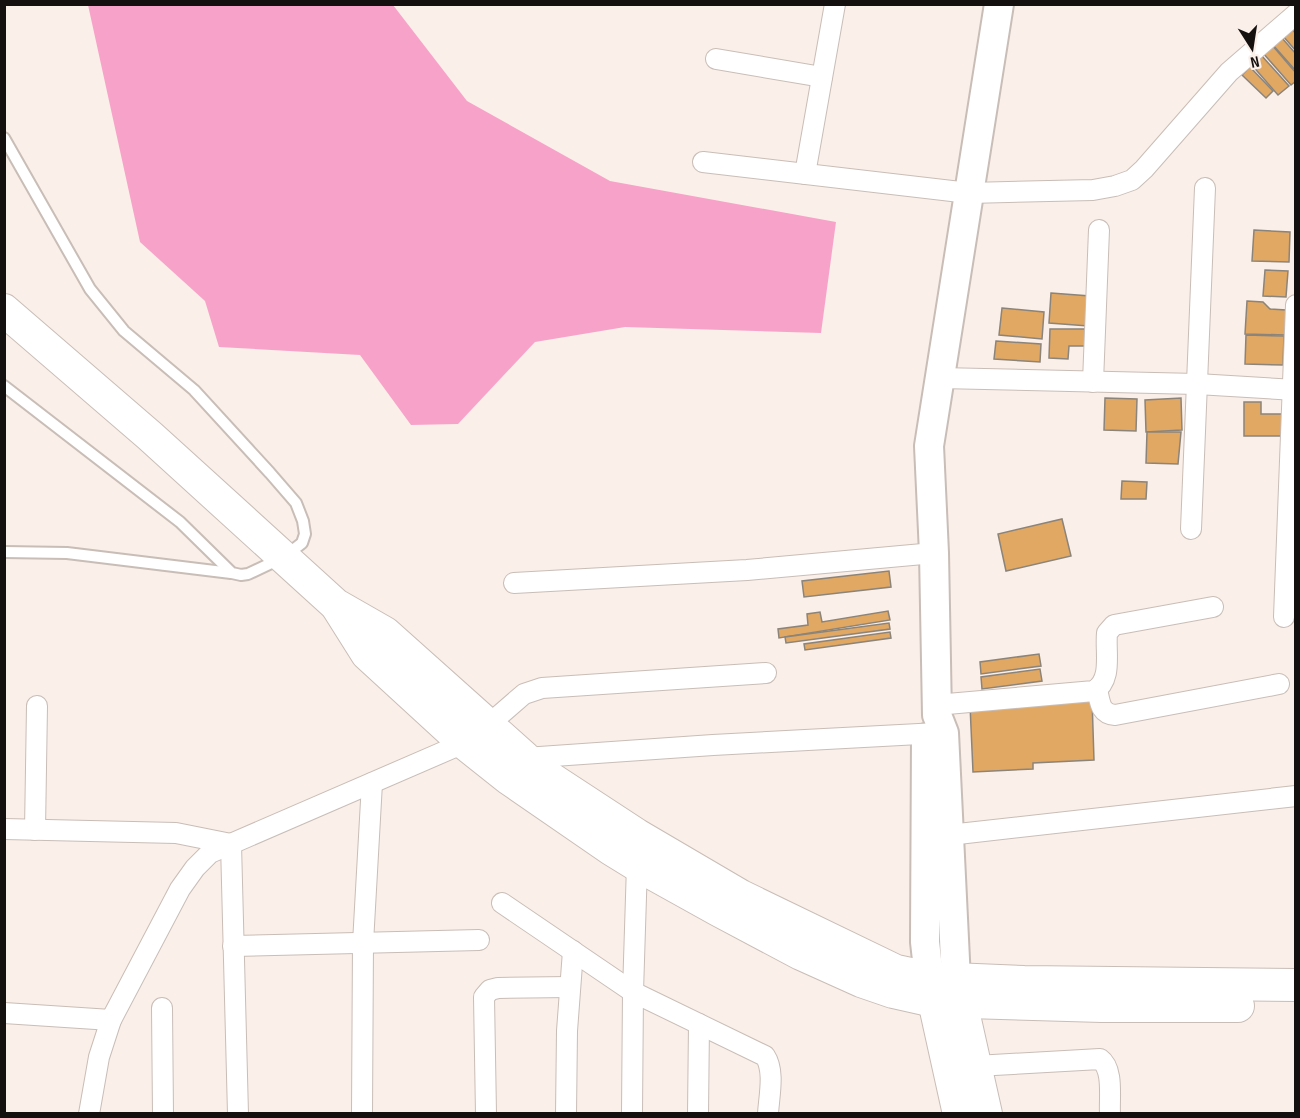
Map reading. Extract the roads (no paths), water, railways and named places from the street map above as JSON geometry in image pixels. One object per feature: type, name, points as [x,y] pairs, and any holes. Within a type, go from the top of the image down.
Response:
[{"type":"main road","points":[[986,1113],[976,1066],[925,942],[936,722],[934,553],[929,446],[999,4]]},
{"type":"main road","points":[[4,310],[150,436],[336,605],[385,633],[476,735],[507,778],[610,849],[717,910],[801,954],[893,993],[1024,982],[1296,985]]},
{"type":"main road","points":[[936,722],[949,835],[945,990],[959,1113]]},
{"type":"main road","points":[[476,735],[525,758],[637,836],[741,896],[896,971],[945,990],[1102,1006],[1296,1006]]},
{"type":"street","points":[[805,174],[835,4]]},
{"type":"street","points":[[703,162],[969,193],[1093,190],[1115,186],[1132,180],[1144,169],[1229,72],[1296,14]]},
{"type":"street","points":[[716,59],[822,77]]},
{"type":"street","points":[[1191,529],[1205,188]]},
{"type":"street","points":[[1093,382],[1099,230]]},
{"type":"street","points":[[1284,617],[1296,305]]},
{"type":"street","points":[[940,378],[1197,384],[1294,390]]},
{"type":"street","points":[[514,583],[747,570],[934,553]]},
{"type":"street","points":[[525,758],[713,745],[936,722],[1094,691],[1101,687],[1106,679],[1107,633],[1114,625],[1213,607]]},
{"type":"street","points":[[89,1113],[99,1057],[111,1020],[180,889],[195,868],[210,853],[476,735],[524,694],[542,688],[766,673]]},
{"type":"street","points":[[1097,689],[1102,710],[1108,715],[1115,716],[1279,684]]},
{"type":"street","points":[[35,830],[36,706]]},
{"type":"street","points":[[362,1113],[363,943],[372,783]]},
{"type":"street","points":[[949,835],[1296,796]]},
{"type":"street","points":[[4,829],[176,833],[231,844]]},
{"type":"street","points":[[231,844],[238,1113]]},
{"type":"street","points":[[632,1113],[633,992],[638,865]]},
{"type":"street","points":[[502,903],[633,992],[765,1056],[769,1062],[770,1072],[768,1113]]},
{"type":"street","points":[[233,946],[479,940]]},
{"type":"street","points":[[566,1113],[567,1031],[573,951]]},
{"type":"street","points":[[486,1113],[484,996],[490,990],[498,988],[570,987]]},
{"type":"street","points":[[162,1008],[163,1113]]},
{"type":"street","points":[[4,1013],[111,1020]]},
{"type":"street","points":[[698,1113],[699,1024]]},
{"type":"street","points":[[976,1066],[1100,1059],[1105,1062],[1108,1071],[1110,1113]]},
{"type":"lane","points":[[4,138],[90,289],[124,331],[194,390],[270,472],[296,503],[305,534],[302,543],[284,557],[241,575],[67,553],[4,552]]},
{"type":"lane","points":[[4,386],[180,522],[232,573]]}]
